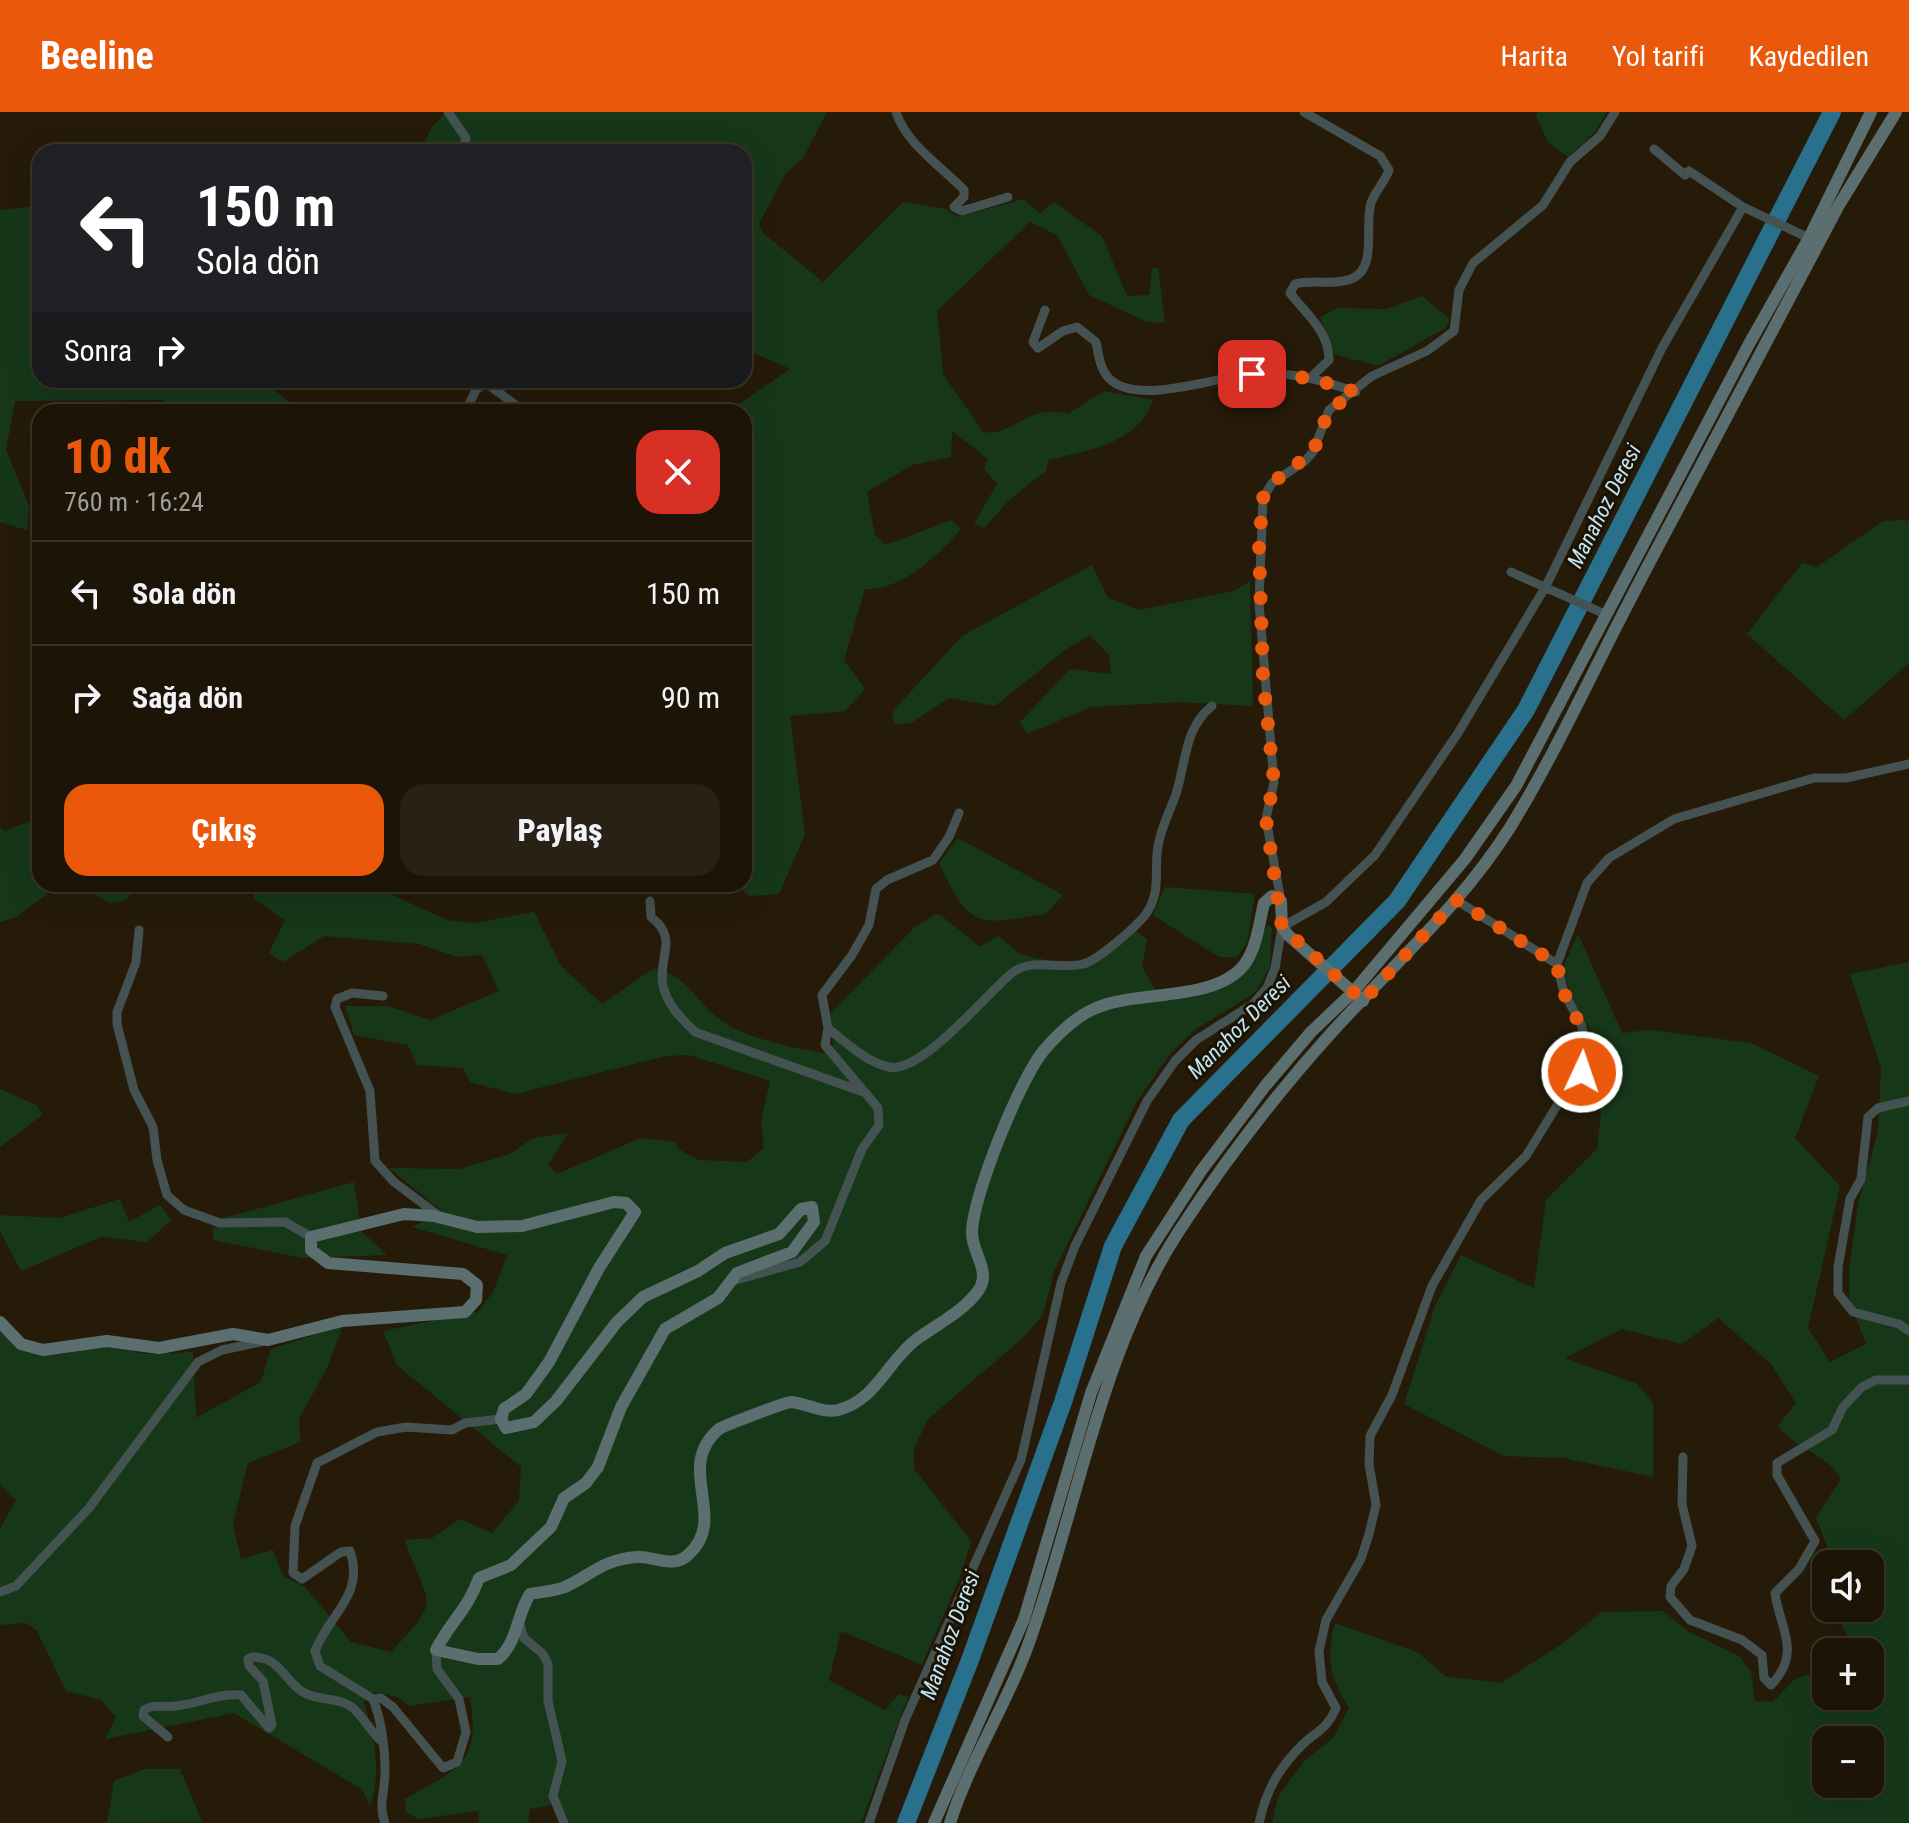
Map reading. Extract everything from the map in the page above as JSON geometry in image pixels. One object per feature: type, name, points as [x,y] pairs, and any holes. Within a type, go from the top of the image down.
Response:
[{"type":"main road","points":[[934,1823],[1024,1619],[1091,1393],[1139,1269],[1201,1171],[1266,1085],[1349,987],[1465,859],[1516,786],[1604,613],[1809,238],[1871,112]]},
{"type":"main road","points":[[950,1823],[974,1761],[996,1721],[1031,1639],[1105,1397],[1138,1306],[1155,1272],[1178,1232],[1265,1111],[1456,900],[1495,850],[1533,788],[1832,218],[1896,112]]},
{"type":"main road","points":[[0,1322],[21,1344],[43,1350],[107,1341],[159,1348],[233,1334],[268,1340],[342,1321],[465,1312],[476,1300],[477,1285],[463,1274],[328,1263],[311,1250],[311,1237],[404,1214],[477,1227],[522,1226],[614,1202],[626,1203],[635,1212],[599,1268],[549,1362],[526,1394],[504,1409],[501,1419],[506,1428],[534,1422],[556,1401],[617,1322],[643,1297],[698,1271],[725,1253],[779,1234],[801,1209],[812,1207],[814,1222],[792,1252],[737,1273],[718,1298],[665,1329],[621,1407],[598,1467],[586,1483],[564,1498],[551,1527],[511,1565],[479,1578],[470,1604],[450,1623],[436,1650],[478,1659],[498,1659],[512,1647],[518,1618],[530,1594],[565,1587],[584,1573],[614,1561],[638,1557],[672,1563],[688,1556],[702,1536],[705,1514],[697,1470],[704,1443],[723,1426],[755,1417],[776,1403],[792,1402],[833,1411],[856,1405],[914,1340],[938,1326],[979,1290],[984,1273],[972,1234],[981,1187],[1042,1052],[1071,1022],[1096,1007],[1155,993],[1190,992],[1231,977],[1245,964],[1256,939],[1264,903],[1272,896],[1281,901],[1285,931],[1363,1001]]},
{"type":"street","points":[[448,112],[466,138],[464,144]]},
{"type":"street","points":[[896,112],[899,122],[931,159],[964,190],[964,197],[954,207],[962,211],[1008,197]]},
{"type":"street","points":[[1304,112],[1380,156],[1389,170],[1371,203],[1366,264],[1357,278],[1341,282],[1295,284],[1290,293],[1320,329],[1329,348],[1329,360],[1310,378]]},
{"type":"street","points":[[1281,901],[1266,819],[1274,782],[1263,678],[1259,512],[1272,483],[1313,452],[1329,410],[1356,392],[1372,376],[1427,351],[1454,331],[1459,290],[1473,263],[1543,205],[1570,162],[1600,136],[1615,112]]},
{"type":"street","points":[[1654,149],[1685,175],[1689,171],[1743,207],[1809,238]]},
{"type":"street","points":[[869,1823],[911,1707],[1021,1460],[1061,1283],[1075,1246],[1147,1101],[1175,1061],[1196,1040],[1253,1004],[1267,988],[1285,931],[1326,902],[1392,835],[1550,587],[1662,348],[1743,207]]},
{"type":"street","points":[[1045,310],[1033,342],[1038,348],[1063,331],[1077,327],[1096,342],[1100,363],[1111,381],[1126,388],[1162,388],[1252,374],[1310,378],[1356,392]]},
{"type":"street","points":[[493,388],[514,404]]},
{"type":"street","points":[[1511,572],[1604,613]]},
{"type":"street","points":[[828,1028],[855,1049],[889,1068],[909,1064],[966,1018],[1013,972],[1028,964],[1056,967],[1085,964],[1118,940],[1148,912],[1157,888],[1158,845],[1177,791],[1190,734],[1200,716],[1212,706]]},
{"type":"street","points":[[1259,1823],[1266,1791],[1276,1775],[1303,1744],[1328,1726],[1336,1708],[1322,1682],[1319,1651],[1326,1620],[1361,1559],[1369,1534],[1376,1505],[1369,1464],[1370,1436],[1392,1395],[1432,1286],[1481,1200],[1526,1156],[1561,1099],[1572,1090],[1586,1062],[1587,1041],[1564,993],[1557,964],[1587,883],[1609,858],[1674,819],[1814,778],[1846,778],[1909,764]]},
{"type":"street","points":[[727,1286],[742,1277],[800,1262],[825,1241],[862,1149],[879,1125],[878,1108],[825,1045],[828,1028],[822,995],[852,955],[869,925],[876,889],[887,880],[933,860],[949,837],[959,813]]},
{"type":"street","points":[[1456,900],[1557,964]]},
{"type":"street","points":[[650,901],[651,917],[660,924],[668,941],[663,984],[675,1013],[695,1032],[866,1093]]},
{"type":"street","points":[[139,930],[136,962],[117,1012],[117,1024],[134,1090],[153,1127],[157,1160],[167,1195],[173,1204],[206,1219],[220,1223],[285,1222],[311,1237]]},
{"type":"street","points":[[383,996],[352,993],[337,999],[335,1007],[370,1091],[375,1161],[394,1182],[440,1218]]},
{"type":"street","points":[[1909,1101],[1878,1108],[1868,1117],[1861,1179],[1850,1199],[1838,1267],[1838,1293],[1848,1309],[1899,1324],[1909,1331]]},
{"type":"street","points":[[0,1592],[16,1586],[89,1508],[198,1362],[222,1350],[268,1340]]},
{"type":"street","points":[[1683,1457],[1682,1504],[1692,1546],[1684,1569],[1671,1586],[1670,1597],[1690,1620],[1742,1640],[1762,1655],[1764,1678],[1771,1685],[1782,1667],[1789,1642],[1775,1593],[1799,1569],[1815,1541],[1777,1475],[1777,1463],[1832,1430],[1843,1407],[1862,1387],[1876,1380],[1909,1380]]},
{"type":"street","points":[[385,1823],[381,1814],[385,1772],[382,1721],[373,1699],[320,1666],[315,1651],[350,1593],[357,1571],[350,1551],[341,1552],[302,1579],[293,1573],[295,1526],[317,1463],[377,1432],[406,1427],[452,1430],[465,1423],[501,1419]]},
{"type":"street","points":[[518,1618],[524,1638],[543,1654],[548,1664],[548,1701],[562,1761],[553,1796],[564,1823]]},
{"type":"street","points":[[373,1699],[381,1698],[393,1707],[443,1768],[457,1762],[466,1732],[459,1699],[437,1669],[436,1650]]},
{"type":"street","points":[[168,1737],[143,1716],[144,1710],[153,1704],[180,1706],[225,1693],[241,1695],[269,1728],[272,1725],[263,1681],[249,1666],[248,1659],[263,1657],[277,1663],[302,1691],[343,1702],[355,1710],[382,1742]]},
{"type":"green space","points":[[446,112],[827,112],[803,158],[786,173],[759,224],[763,233],[823,282],[903,202],[945,209],[958,217],[1023,199],[1040,213],[1054,202],[1102,236],[1127,296],[1149,295],[1152,268],[1158,267],[1165,323],[1147,322],[1089,295],[1057,235],[1030,222],[937,311],[943,374],[983,432],[1004,430],[1042,413],[1068,414],[1104,391],[1153,400],[1136,427],[1123,436],[1094,449],[1048,460],[1046,471],[1010,499],[984,528],[974,524],[997,484],[984,469],[988,459],[952,431],[951,457],[912,465],[867,492],[875,535],[886,545],[951,520],[961,529],[918,570],[892,584],[865,589],[844,660],[865,689],[845,711],[790,716],[805,834],[779,894],[749,896],[744,892],[752,892],[752,404],[739,404],[790,369],[752,352],[752,144],[424,144],[431,128]]},
{"type":"green space","points":[[1538,112],[1607,112],[1595,132],[1568,157],[1548,142],[1536,116]]},
{"type":"green space","points":[[32,203],[32,388],[272,388],[292,404],[164,404],[162,400],[15,401],[6,450],[29,506],[27,530],[0,522],[0,210],[28,207]]},
{"type":"green space","points":[[1422,296],[1450,319],[1445,328],[1378,366],[1334,354],[1320,317],[1338,308],[1387,309]]},
{"type":"green space","points":[[1883,521],[1909,521],[1909,663],[1844,720],[1747,634],[1802,563],[1817,567]]},
{"type":"green space","points":[[1092,565],[1108,598],[1139,610],[1234,591],[1250,581],[1253,706],[1180,702],[1091,707],[1027,734],[1020,722],[1070,669],[1111,674],[1109,655],[1090,635],[1065,650],[995,706],[949,698],[911,723],[895,725],[892,712],[962,636]]},
{"type":"green space","points":[[32,820],[32,892],[49,892],[16,917],[0,922],[0,828],[5,831]]},
{"type":"green space","points":[[958,838],[1063,895],[1046,914],[1004,920],[978,918],[959,901],[939,863]]},
{"type":"green space","points":[[1165,887],[1255,894],[1247,943],[1237,957],[1219,957],[1153,915]]},
{"type":"green space","points":[[91,892],[134,892],[125,900],[109,903]]},
{"type":"green space","points":[[255,892],[386,892],[447,920],[474,923],[534,912],[561,966],[602,1004],[654,968],[684,983],[713,1014],[744,1033],[824,1053],[833,1045],[831,1013],[915,927],[938,913],[980,947],[998,936],[1022,955],[1084,968],[1136,931],[1147,939],[1142,967],[1162,1001],[1225,986],[1247,971],[1267,925],[1272,927],[1270,966],[1256,992],[1193,1031],[1170,1054],[1137,1101],[1054,1272],[1043,1315],[1023,1338],[928,1419],[914,1448],[914,1469],[971,1541],[960,1577],[922,1665],[841,1631],[829,1680],[885,1710],[899,1694],[908,1697],[861,1823],[569,1823],[561,1803],[530,1809],[528,1823],[479,1823],[478,1811],[419,1819],[406,1812],[405,1799],[439,1780],[462,1762],[472,1738],[470,1697],[409,1706],[398,1697],[374,1692],[364,1701],[376,1766],[370,1806],[363,1790],[234,1713],[105,1739],[116,1717],[101,1700],[66,1691],[37,1631],[26,1623],[0,1625],[0,1529],[16,1500],[0,1484],[0,1332],[30,1353],[58,1355],[104,1346],[148,1354],[193,1352],[196,1418],[261,1382],[271,1349],[343,1325],[327,1368],[299,1419],[300,1442],[248,1463],[233,1524],[241,1559],[273,1550],[283,1576],[304,1586],[351,1642],[391,1652],[425,1609],[424,1589],[405,1540],[432,1538],[460,1519],[492,1533],[519,1501],[521,1467],[397,1365],[383,1331],[479,1311],[493,1292],[507,1255],[412,1227],[443,1212],[389,1168],[460,1169],[510,1154],[533,1138],[568,1133],[548,1165],[557,1174],[641,1138],[676,1142],[677,1148],[698,1160],[747,1162],[764,1148],[761,1122],[770,1081],[689,1055],[666,1056],[515,1094],[470,1082],[463,1068],[417,1065],[408,1045],[354,1035],[345,1006],[388,1006],[431,1020],[499,991],[482,955],[458,957],[419,944],[324,936],[283,962],[269,953],[285,920],[253,898]]},
{"type":"green space","points":[[1578,934],[1622,1033],[1650,1030],[1751,1043],[1819,1076],[1795,1138],[1840,1186],[1808,1328],[1830,1362],[1866,1344],[1849,1299],[1849,1271],[1858,1204],[1878,1131],[1881,1068],[1850,974],[1909,962],[1909,1823],[1272,1823],[1278,1797],[1304,1761],[1333,1738],[1349,1708],[1331,1667],[1335,1623],[1417,1652],[1445,1676],[1501,1683],[1562,1644],[1602,1612],[1663,1611],[1689,1632],[1739,1656],[1751,1672],[1755,1701],[1773,1702],[1795,1679],[1812,1673],[1812,1710],[1884,1710],[1884,1638],[1848,1638],[1841,1622],[1884,1622],[1884,1550],[1829,1550],[1816,1517],[1841,1479],[1828,1463],[1778,1426],[1796,1403],[1771,1364],[1718,1318],[1682,1344],[1622,1329],[1565,1358],[1637,1384],[1653,1403],[1653,1477],[1564,1458],[1504,1456],[1404,1404],[1435,1306],[1461,1255],[1534,1288],[1546,1200],[1597,1149],[1601,1113],[1586,1097],[1596,1053],[1591,1032],[1571,996],[1563,967]]},
{"type":"green space","points":[[0,1089],[38,1106],[42,1115],[0,1147]]},
{"type":"green space","points":[[354,1182],[361,1231],[387,1255],[303,1258],[213,1240],[213,1229],[224,1218]]},
{"type":"green space","points":[[120,1199],[129,1222],[160,1205],[171,1220],[147,1242],[101,1237],[21,1271],[0,1231],[0,1215],[60,1218]]},
{"type":"green space","points":[[145,1769],[180,1769],[202,1822],[107,1823],[114,1781]]},
{"type":"waterway","name":"Manahoz Deresi","points":[[906,1823],[970,1660],[1063,1402],[1113,1246],[1181,1120],[1397,901],[1526,710],[1832,112]]},
{"type":"route","points":[[1252,374],[1283,373],[1356,392],[1329,410],[1313,452],[1272,483],[1259,512],[1263,678],[1274,782],[1266,819],[1283,915],[1282,927],[1363,1001],[1456,900],[1557,964],[1564,993],[1587,1041],[1589,1052],[1582,1072]]}]
